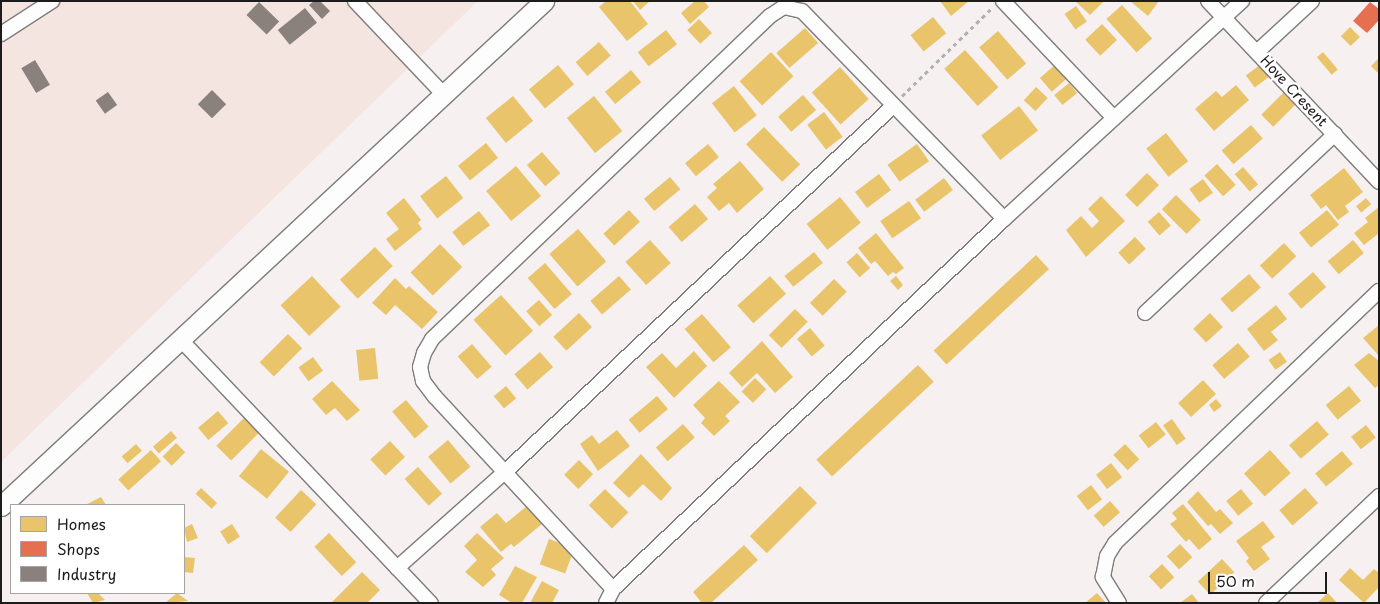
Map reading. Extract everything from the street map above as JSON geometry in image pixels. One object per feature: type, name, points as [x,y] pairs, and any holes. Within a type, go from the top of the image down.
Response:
[{"type":"street","points":[[1,34],[52,1]]},
{"type":"street","points":[[355,1],[445,96]]},
{"type":"street","points":[[1,506],[445,96],[544,1]]},
{"type":"street","points":[[1003,1],[1114,118]]},
{"type":"street","name":"Hove Cresent","points":[[1208,1],[1379,182]]},
{"type":"street","points":[[606,603],[613,589],[1004,220],[1242,1]]},
{"type":"street","points":[[1257,52],[1312,1]]},
{"type":"street","points":[[613,589],[423,381],[420,367],[432,339],[770,16],[784,7],[802,12],[1004,220]]},
{"type":"street","points":[[397,568],[506,471],[892,106]]},
{"type":"street","points":[[1145,313],[1334,134]]},
{"type":"street","points":[[1119,603],[1103,577],[1107,556],[1115,543],[1379,291]]},
{"type":"street","points":[[181,340],[431,603]]},
{"type":"street","points":[[1266,603],[1379,496]]},
{"type":"path","points":[[892,106],[999,1]]},
{"type":"shaded area","points":[[1,1],[478,1],[1,462]]},
{"type":"building: Homes","points":[[606,1],[630,1],[648,24],[627,41],[599,7]]},
{"type":"building: Homes","points":[[633,1],[650,1],[640,10]]},
{"type":"building: Homes","points":[[695,1],[704,1],[709,7],[690,24],[681,13]]},
{"type":"building: Homes","points":[[940,1],[969,1],[951,16]]},
{"type":"building: Homes","points":[[1075,1],[1104,1],[1090,15]]},
{"type":"building: Homes","points":[[1130,1],[1159,1],[1148,16]]},
{"type":"building: Homes","points":[[1122,5],[1152,38],[1137,52],[1106,19]]},
{"type":"building: Homes","points":[[1076,6],[1087,22],[1075,30],[1065,14]]},
{"type":"building: Homes","points":[[933,17],[946,33],[924,52],[910,35]]},
{"type":"building: Homes","points":[[699,19],[712,33],[700,44],[687,30]]},
{"type":"building: Homes","points":[[1102,24],[1117,40],[1100,56],[1085,40]]},
{"type":"building: Homes","points":[[1350,27],[1360,37],[1351,46],[1341,36]]},
{"type":"building: Homes","points":[[805,28],[818,43],[789,68],[776,53]]},
{"type":"building: Homes","points":[[666,30],[677,44],[649,66],[638,52]]},
{"type":"building: Homes","points":[[998,31],[1026,63],[1007,80],[979,47]]},
{"type":"building: Homes","points":[[599,42],[611,56],[587,76],[576,62]]},
{"type":"building: Homes","points":[[965,50],[998,87],[978,106],[944,69]]},
{"type":"building: Homes","points":[[771,52],[794,76],[762,105],[740,81]]},
{"type":"building: Homes","points":[[1323,52],[1338,70],[1332,75],[1317,57]]},
{"type":"building: Homes","points":[[1379,58],[1379,74],[1371,66]]},
{"type":"building: Homes","points":[[1261,64],[1270,76],[1255,87],[1246,75]]},
{"type":"building: Homes","points":[[558,65],[574,84],[545,109],[529,89]]},
{"type":"building: Homes","points":[[1055,65],[1067,79],[1052,92],[1040,78]]},
{"type":"building: Homes","points":[[840,67],[869,99],[841,124],[812,92]]},
{"type":"building: Homes","points":[[631,70],[641,82],[615,104],[605,92]]},
{"type":"building: Homes","points":[[1069,83],[1077,93],[1062,105],[1054,95]]},
{"type":"building: Homes","points":[[1236,85],[1249,100],[1214,131],[1195,109],[1216,91],[1222,97]]},
{"type":"building: Homes","points":[[734,86],[757,115],[735,132],[712,103]]},
{"type":"building: Homes","points":[[1036,87],[1048,98],[1035,111],[1024,100]]},
{"type":"building: Homes","points":[[1286,90],[1298,102],[1273,127],[1261,115]]},
{"type":"building: Homes","points":[[803,95],[816,110],[791,132],[778,117]]},
{"type":"building: Homes","points":[[513,96],[533,121],[506,143],[486,118]]},
{"type":"building: Homes","points":[[594,96],[622,131],[595,153],[567,118]]},
{"type":"building: Homes","points":[[1019,106],[1038,130],[1000,160],[981,136]]},
{"type":"building: Homes","points":[[824,112],[843,137],[826,149],[807,125]]},
{"type":"building: Homes","points":[[1251,125],[1263,139],[1233,164],[1222,151]]},
{"type":"building: Homes","points":[[764,127],[800,164],[782,182],[746,144]]},
{"type":"building: Homes","points":[[1166,133],[1188,161],[1168,177],[1146,148]]},
{"type":"building: Homes","points":[[486,143],[498,158],[470,180],[458,166]]},
{"type":"building: Homes","points":[[708,144],[719,157],[696,176],[685,163]]},
{"type":"building: Homes","points":[[917,144],[929,161],[900,182],[888,165]]},
{"type":"building: Homes","points":[[542,152],[560,173],[545,186],[527,165]]},
{"type":"building: Homes","points":[[740,161],[764,189],[737,213],[729,203],[719,211],[707,197],[717,188],[713,184]]},
{"type":"building: Homes","points":[[1217,164],[1236,185],[1223,196],[1204,175]]},
{"type":"building: Homes","points":[[516,166],[541,196],[511,221],[486,191]]},
{"type":"building: Homes","points":[[1243,167],[1258,184],[1250,192],[1235,174]]},
{"type":"building: Homes","points":[[1344,168],[1363,192],[1345,206],[1349,212],[1338,220],[1326,205],[1321,209],[1310,195]]},
{"type":"building: Homes","points":[[1147,173],[1159,185],[1137,207],[1125,195]]},
{"type":"building: Homes","points":[[879,174],[891,190],[867,208],[855,192]]},
{"type":"building: Homes","points":[[446,176],[463,198],[437,218],[420,196]]},
{"type":"building: Homes","points":[[670,177],[680,189],[654,211],[644,199]]},
{"type":"building: Homes","points":[[944,178],[953,190],[924,212],[915,200]]},
{"type":"building: Homes","points":[[1203,179],[1213,193],[1199,203],[1189,189]]},
{"type":"building: Homes","points":[[1176,195],[1201,220],[1187,234],[1162,209]]},
{"type":"building: Homes","points":[[1101,196],[1125,221],[1086,257],[1066,230],[1081,216],[1092,228],[1099,221],[1088,209]]},
{"type":"building: Homes","points":[[840,197],[861,223],[827,250],[807,224]]},
{"type":"building: Homes","points":[[404,198],[421,220],[418,223],[422,229],[395,251],[386,239],[399,229],[386,213]]},
{"type":"building: Homes","points":[[1366,198],[1371,204],[1361,212],[1356,206]]},
{"type":"building: Homes","points":[[909,201],[921,218],[892,238],[880,221]]},
{"type":"building: Homes","points":[[695,204],[708,219],[682,242],[669,227]]},
{"type":"building: Homes","points":[[1379,207],[1379,233],[1364,245],[1354,233],[1368,222],[1365,218]]},
{"type":"building: Homes","points":[[629,210],[640,222],[614,246],[603,234]]},
{"type":"building: Homes","points":[[1327,210],[1339,225],[1311,247],[1299,233]]},
{"type":"building: Homes","points":[[479,211],[490,225],[463,246],[452,232]]},
{"type":"building: Homes","points":[[1159,212],[1171,226],[1159,235],[1148,222]]},
{"type":"building: Homes","points":[[578,229],[606,261],[578,286],[549,254]]},
{"type":"building: Homes","points":[[876,233],[904,268],[896,274],[893,272],[888,276],[875,261],[871,264],[858,248]]},
{"type":"building: Homes","points":[[1135,237],[1146,249],[1129,264],[1118,253]]},
{"type":"building: Homes","points":[[650,240],[671,263],[646,285],[625,262]]},
{"type":"building: Homes","points":[[1353,240],[1364,253],[1339,274],[1328,261]]},
{"type":"building: Homes","points":[[1284,243],[1296,256],[1272,279],[1260,266]]},
{"type":"building: Homes","points":[[440,244],[462,267],[433,295],[411,272]]},
{"type":"building: Homes","points":[[375,247],[393,266],[358,299],[340,280]]},
{"type":"building: Homes","points":[[814,252],[823,263],[793,287],[784,276]]},
{"type":"building: Homes","points":[[857,253],[870,268],[860,277],[846,262]]},
{"type":"building: Homes","points":[[1036,255],[1049,269],[947,364],[934,350]]},
{"type":"building: Homes","points":[[545,263],[572,294],[555,309],[528,278]]},
{"type":"building: Homes","points":[[1313,272],[1326,287],[1301,309],[1288,294]]},
{"type":"building: Homes","points":[[1249,274],[1261,288],[1232,313],[1220,299]]},
{"type":"building: Homes","points":[[312,276],[341,307],[309,336],[281,305]]},
{"type":"building: Homes","points":[[619,276],[631,290],[602,315],[590,301]]},
{"type":"building: Homes","points":[[770,276],[786,294],[753,323],[737,305]]},
{"type":"building: Homes","points":[[896,276],[903,285],[898,290],[890,281]]},
{"type":"building: Homes","points":[[395,278],[406,289],[409,286],[438,312],[422,329],[395,305],[386,315],[372,303]]},
{"type":"building: Homes","points":[[834,279],[847,292],[823,316],[810,303]]},
{"type":"building: Homes","points":[[501,295],[533,331],[506,355],[474,320]]},
{"type":"building: Homes","points":[[539,300],[552,315],[539,326],[526,311]]},
{"type":"building: Homes","points":[[1276,305],[1287,319],[1271,332],[1278,340],[1264,351],[1247,329]]},
{"type":"building: Homes","points":[[795,309],[808,322],[782,348],[769,335]]},
{"type":"building: Homes","points":[[579,313],[592,327],[566,351],[553,337]]},
{"type":"building: Homes","points":[[1210,313],[1223,327],[1206,343],[1193,329]]},
{"type":"building: Homes","points":[[702,314],[731,347],[714,362],[685,329]]},
{"type":"building: Homes","points":[[1379,325],[1379,356],[1363,338]]},
{"type":"building: Homes","points":[[810,328],[825,346],[812,357],[797,339]]},
{"type":"building: Homes","points":[[288,334],[302,348],[274,376],[260,362]]},
{"type":"building: Homes","points":[[762,341],[793,377],[775,393],[757,373],[742,387],[729,373]]},
{"type":"building: Homes","points":[[1238,343],[1250,357],[1224,379],[1212,365]]},
{"type":"building: Homes","points":[[472,344],[492,367],[477,379],[458,356]]},
{"type":"building: Homes","points":[[375,348],[378,379],[359,381],[356,350]]},
{"type":"building: Homes","points":[[694,351],[707,366],[674,398],[646,367],[662,353],[676,368]]},
{"type":"building: Homes","points":[[540,352],[553,367],[527,389],[514,374]]},
{"type":"building: Homes","points":[[1280,352],[1287,362],[1275,370],[1269,360]]},
{"type":"building: Homes","points":[[1369,353],[1379,361],[1379,385],[1375,388],[1354,365]]},
{"type":"building: Homes","points":[[313,357],[323,371],[308,381],[298,368]]},
{"type":"building: Homes","points":[[918,365],[934,382],[832,477],[816,460]]},
{"type":"building: Homes","points":[[755,378],[766,389],[753,403],[742,391]]},
{"type":"building: Homes","points":[[1203,380],[1216,394],[1191,417],[1178,403]]},
{"type":"building: Homes","points":[[332,381],[360,410],[347,421],[335,408],[326,415],[312,399]]},
{"type":"building: Homes","points":[[719,381],[740,402],[725,416],[730,421],[714,436],[701,423],[705,418],[693,405]]},
{"type":"building: Homes","points":[[506,386],[516,398],[504,409],[494,396]]},
{"type":"building: Homes","points":[[1349,386],[1361,401],[1338,420],[1326,405]]},
{"type":"building: Homes","points":[[657,396],[668,409],[640,433],[629,420]]},
{"type":"building: Homes","points":[[1216,399],[1222,406],[1214,412],[1209,405]]},
{"type":"building: Homes","points":[[406,400],[428,427],[415,438],[392,412]]},
{"type":"building: Homes","points":[[218,411],[228,423],[208,440],[198,428]]},
{"type":"building: Homes","points":[[246,416],[261,431],[231,461],[216,446]]},
{"type":"building: Homes","points":[[1172,419],[1186,439],[1177,445],[1163,425]]},
{"type":"building: Homes","points":[[1317,421],[1329,435],[1301,459],[1289,445]]},
{"type":"building: Homes","points":[[1156,422],[1166,435],[1149,448],[1139,436]]},
{"type":"building: Homes","points":[[683,424],[695,438],[668,461],[656,448]]},
{"type":"building: Homes","points":[[1366,425],[1376,438],[1361,449],[1351,437]]},
{"type":"building: Homes","points":[[617,430],[630,446],[598,471],[580,444],[592,435],[599,444]]},
{"type":"building: Homes","points":[[171,431],[177,438],[159,454],[153,447]]},
{"type":"building: Homes","points":[[448,440],[470,467],[451,484],[428,457]]},
{"type":"building: Homes","points":[[390,441],[405,457],[385,476],[370,459]]},
{"type":"building: Homes","points":[[176,443],[185,452],[172,466],[163,456]]},
{"type":"building: Homes","points":[[136,444],[142,451],[128,463],[122,456]]},
{"type":"building: Homes","points":[[1125,444],[1139,459],[1128,470],[1113,455]]},
{"type":"building: Homes","points":[[261,449],[289,472],[267,499],[239,476]]},
{"type":"building: Homes","points":[[151,450],[161,461],[128,491],[118,479]]},
{"type":"building: Homes","points":[[1270,450],[1291,473],[1265,496],[1244,473]]},
{"type":"building: Homes","points":[[1342,451],[1353,464],[1326,487],[1315,473]]},
{"type":"building: Homes","points":[[641,454],[672,488],[661,501],[643,484],[629,498],[613,483]]},
{"type":"building: Homes","points":[[579,460],[593,474],[578,489],[564,475]]},
{"type":"building: Homes","points":[[1111,463],[1122,477],[1107,489],[1096,475]]},
{"type":"building: Homes","points":[[418,467],[442,494],[429,506],[405,479]]},
{"type":"building: Homes","points":[[1091,485],[1102,499],[1088,510],[1077,496]]},
{"type":"building: Homes","points":[[800,486],[817,503],[767,553],[750,536]]},
{"type":"building: Homes","points":[[201,488],[217,503],[212,509],[196,494]]},
{"type":"building: Homes","points":[[1305,488],[1318,503],[1292,525],[1279,510]]},
{"type":"building: Homes","points":[[605,489],[628,512],[612,529],[589,505]]},
{"type":"building: Homes","points":[[1241,489],[1253,504],[1238,516],[1226,501]]},
{"type":"building: Homes","points":[[301,490],[316,504],[290,532],[275,518]]},
{"type":"building: Homes","points":[[1198,491],[1216,512],[1220,509],[1233,523],[1220,534],[1211,524],[1208,526],[1187,502]]},
{"type":"building: Homes","points":[[101,497],[105,504],[87,504]]},
{"type":"building: Homes","points":[[1110,501],[1120,512],[1104,527],[1094,516]]},
{"type":"building: Homes","points":[[1183,504],[1212,539],[1199,550],[1189,539],[1186,542],[1170,524],[1177,519],[1172,513]]},
{"type":"building: Homes","points":[[527,506],[542,524],[514,547],[511,544],[501,552],[480,527],[497,513],[506,523]]},
{"type":"building: Homes","points":[[1263,521],[1275,537],[1261,547],[1270,559],[1254,571],[1246,561],[1249,558],[1236,541]]},
{"type":"building: Homes","points":[[192,524],[198,538],[187,542],[185,528]]},
{"type":"building: Homes","points":[[232,524],[240,537],[228,544],[220,531]]},
{"type":"building: Homes","points":[[329,533],[356,562],[342,576],[314,547]]},
{"type":"building: Homes","points":[[477,533],[504,558],[491,569],[496,575],[483,587],[465,572],[477,560],[464,546]]},
{"type":"building: Homes","points":[[549,539],[574,548],[565,574],[540,564]]},
{"type":"building: Homes","points":[[1180,544],[1192,557],[1179,569],[1167,556]]},
{"type":"building: Homes","points":[[744,545],[758,560],[711,603],[702,603],[693,592]]},
{"type":"building: Homes","points":[[185,557],[195,558],[193,573],[185,572]]},
{"type":"building: Homes","points":[[1222,559],[1234,572],[1210,595],[1198,582]]},
{"type":"building: Homes","points":[[1162,564],[1174,577],[1161,589],[1149,576]]},
{"type":"building: Homes","points":[[515,566],[537,577],[522,603],[512,603],[499,595]]},
{"type":"building: Homes","points":[[1350,568],[1363,580],[1374,569],[1379,573],[1379,587],[1364,603],[1339,580]]},
{"type":"building: Homes","points":[[362,572],[380,590],[367,603],[331,603]]},
{"type":"building: Homes","points":[[542,581],[559,590],[552,603],[530,603]]},
{"type":"building: Homes","points":[[1097,593],[1106,603],[1085,603]]},
{"type":"building: Homes","points":[[1328,593],[1337,603],[1317,603]]},
{"type":"building: Homes","points":[[88,594],[99,594],[105,600],[93,603]]},
{"type":"building: Homes","points":[[176,594],[188,601],[165,603]]},
{"type":"building: Homes","points":[[1192,594],[1199,603],[1180,603]]},
{"type":"building: Shops","points":[[1370,2],[1379,9],[1379,20],[1367,33],[1353,21]]},
{"type":"building: Industry","points":[[314,1],[320,1],[330,11],[322,19],[309,5]]},
{"type":"building: Industry","points":[[259,2],[279,21],[267,34],[246,15]]},
{"type":"building: Industry","points":[[305,8],[317,23],[290,45],[278,30]]},
{"type":"building: Industry","points":[[35,60],[50,85],[36,93],[21,68]]},
{"type":"building: Industry","points":[[212,90],[226,104],[212,118],[198,104]]},
{"type":"building: Industry","points":[[108,92],[117,105],[105,114],[96,101]]}]
